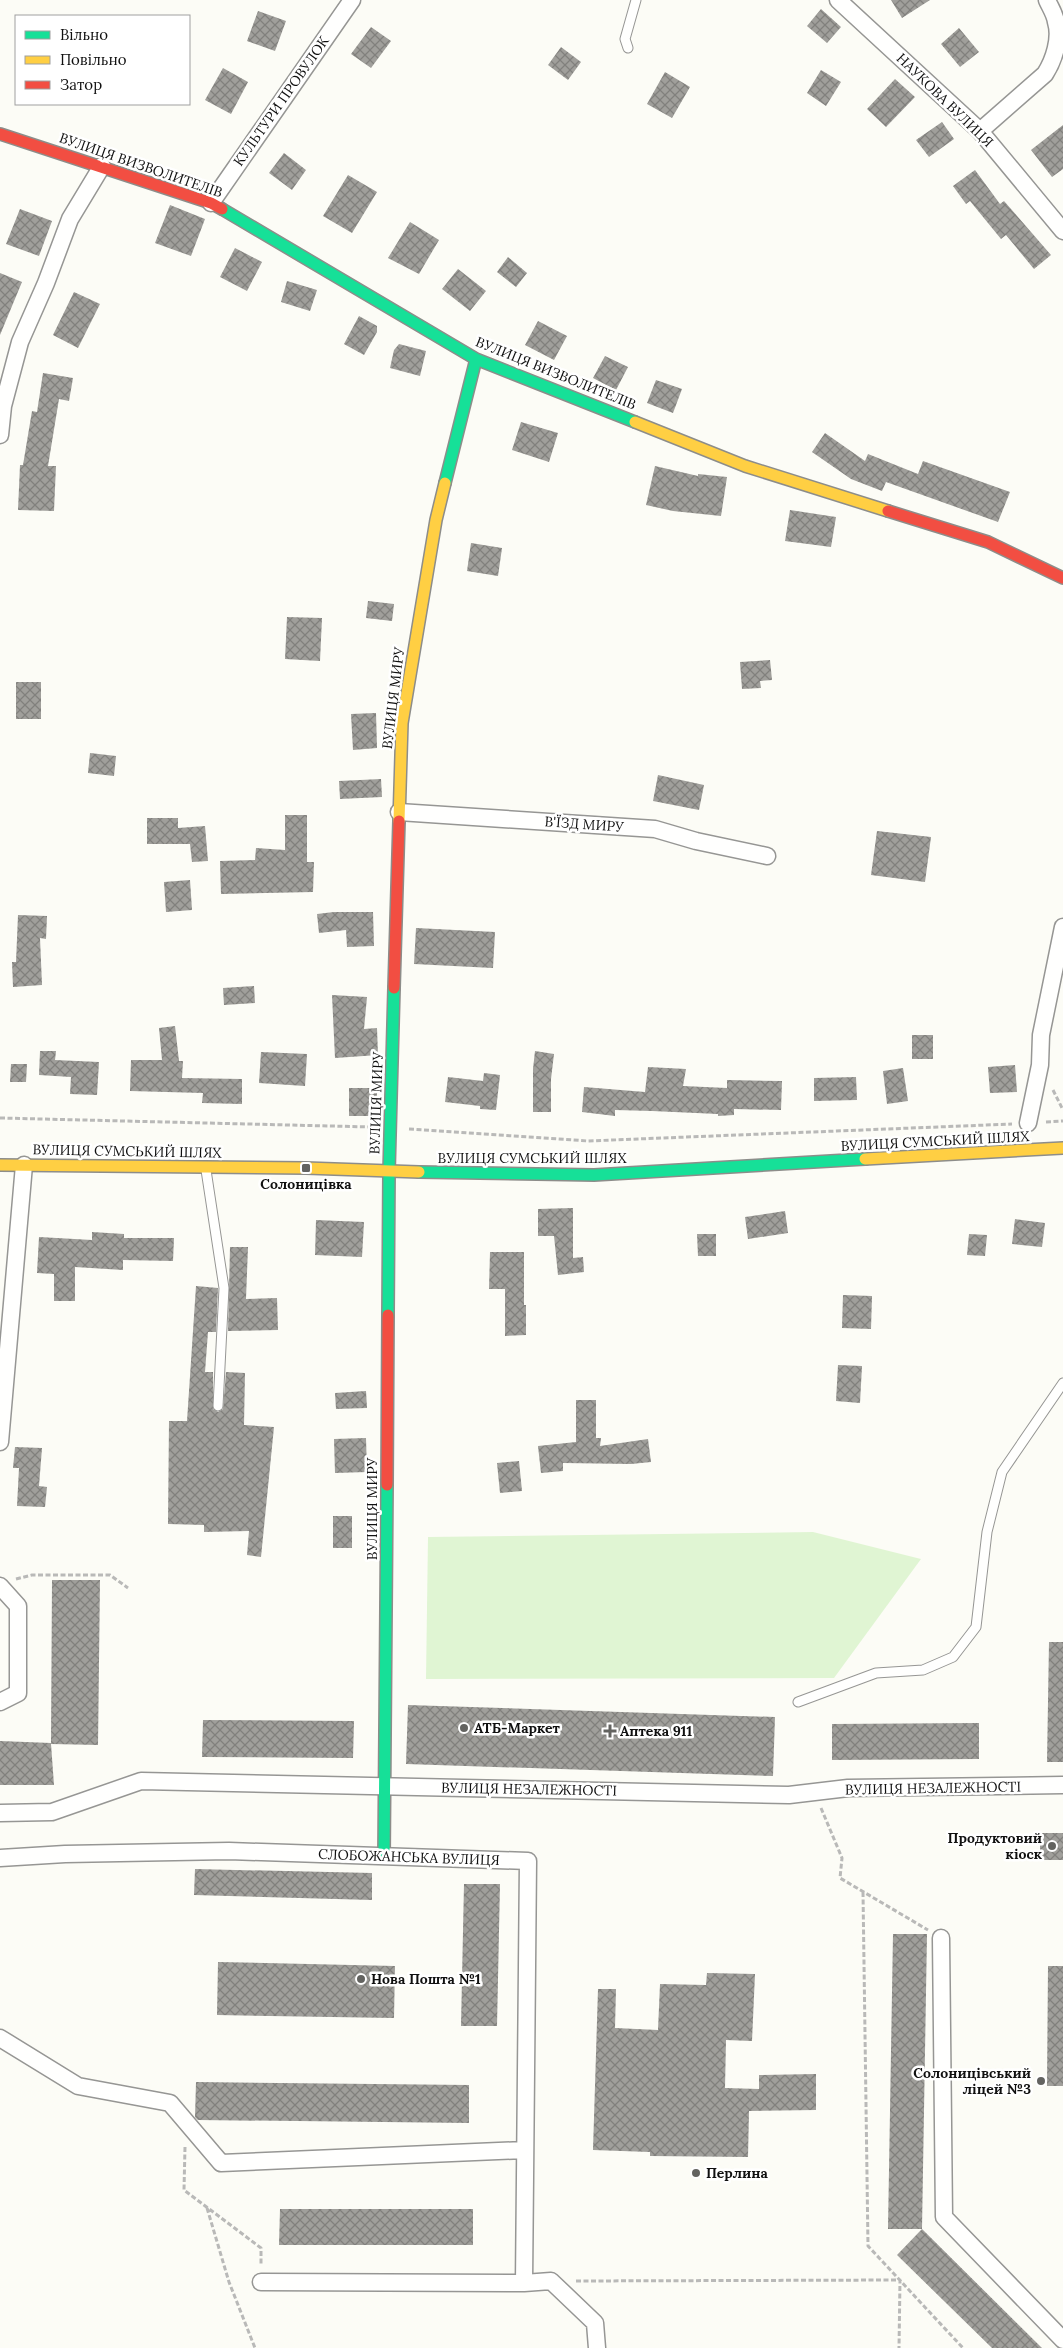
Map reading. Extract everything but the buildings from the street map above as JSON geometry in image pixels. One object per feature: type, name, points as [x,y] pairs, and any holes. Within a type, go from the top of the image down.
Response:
[{"type":"street","name":"КУЛЬТУРИ ПРОВУЛОК","points":[[211,202],[352,0]]},
{"type":"street","name":"НАУКОВА ВУЛИЦЯ","points":[[838,0],[980,132],[1063,230]]},
{"type":"street","points":[[980,132],[1045,74],[1050,67],[1057,42],[1060,19],[1047,0]]},
{"type":"street","name":"ВУЛИЦЯ ВИЗВОЛИТЕЛІВ","points":[[0,134],[211,202],[476,359],[745,466],[988,542],[1063,578]]},
{"type":"street","points":[[0,435],[2,406],[20,342],[46,283],[70,219],[102,166]]},
{"type":"street","name":"ВУЛИЦЯ МИРУ","points":[[384,1857],[387,1673],[388,1172],[402,723],[436,520],[476,359]]},
{"type":"street","name":"В'ЇЗД МИРУ","points":[[399,812],[655,830],[767,856]]},
{"type":"street","points":[[1028,1123],[1040,1065],[1041,1036],[1063,927]]},
{"type":"street","name":"ВУЛИЦЯ СУМСЬКИЙ ШЛЯХ","points":[[0,1165],[306,1168],[388,1172],[594,1175],[1063,1148]]},
{"type":"street","points":[[0,1442],[24,1165]]},
{"type":"street","points":[[0,1702],[18,1693],[18,1606],[4,1584]]},
{"type":"street","name":"ВУЛИЦЯ НЕЗАЛЕЖНОСТІ","points":[[0,1813],[52,1812],[140,1780],[779,1794],[815,1793],[848,1788],[1063,1785]]},
{"type":"street","name":"СЛОБОЖАНСЬКА ВУЛИЦЯ","points":[[0,1858],[65,1854],[229,1852],[528,1861],[524,2283]]},
{"type":"street","points":[[941,1938],[944,2217],[1063,2340]]},
{"type":"street","points":[[0,2038],[78,2086],[170,2103],[221,2162],[524,2150]]},
{"type":"street","points":[[261,2282],[524,2283],[551,2281],[595,2323],[597,2348]]},
{"type":"lane","points":[[628,48],[625,39],[636,0]]},
{"type":"lane","points":[[206,1167],[224,1288],[218,1406]]},
{"type":"lane","points":[[798,1702],[876,1672],[923,1670],[953,1657],[976,1627],[987,1532],[1002,1472],[1063,1383]]},
{"type":"path","points":[[0,1118],[390,1128],[588,1141],[1063,1121]]},
{"type":"path","points":[[4,1584],[32,1575],[110,1575],[128,1588]]},
{"type":"path","points":[[815,1793],[842,1858],[840,1878],[941,1938]]},
{"type":"path","points":[[863,1892],[868,2246],[963,2348]]},
{"type":"path","points":[[186,2121],[184,2190],[261,2248],[261,2282]]},
{"type":"path","points":[[206,2207],[228,2282],[255,2348]]},
{"type":"path","points":[[551,2281],[900,2280]]},
{"type":"path","points":[[899,2348],[900,2280]]},
{"type":"green space","points":[[813,1532],[921,1559],[834,1678],[426,1679],[428,1537]]},
{"type":"traffic: fast","points":[[222,209],[476,359],[635,422]]},
{"type":"traffic: fast","points":[[445,483],[476,359]]},
{"type":"traffic: fast","points":[[388,1315],[389,1172],[394,988]]},
{"type":"traffic: fast","points":[[419,1172],[594,1175],[865,1159]]},
{"type":"traffic: fast","points":[[384,1857],[387,1485]]},
{"type":"traffic: slow","points":[[635,422],[745,466],[888,511]]},
{"type":"traffic: slow","points":[[399,821],[402,723],[436,520],[445,483]]},
{"type":"traffic: slow","points":[[865,1159],[1063,1148]]},
{"type":"traffic: slow","points":[[0,1165],[306,1168],[419,1172]]},
{"type":"traffic: jam","points":[[0,134],[211,203],[222,209]]},
{"type":"traffic: jam","points":[[888,511],[988,542],[1063,578]]},
{"type":"traffic: jam","points":[[394,988],[399,821]]},
{"type":"traffic: jam","points":[[387,1485],[388,1315]]},
{"type":"place","name":"Солоницівка","points":[[306,1168]]},
{"type":"place","name":"АТБ-Маркет","points":[[464,1728]]},
{"type":"place","name":"Аптека 911","points":[[610,1731]]},
{"type":"place","name":"Продуктовий кіоск","points":[[1052,1846]]},
{"type":"place","name":"Нова Пошта №1","points":[[361,1979]]},
{"type":"place","name":"Солоницівський ліцей №3","points":[[1041,2081]]},
{"type":"place","name":"Перлина","points":[[696,2173]]}]
